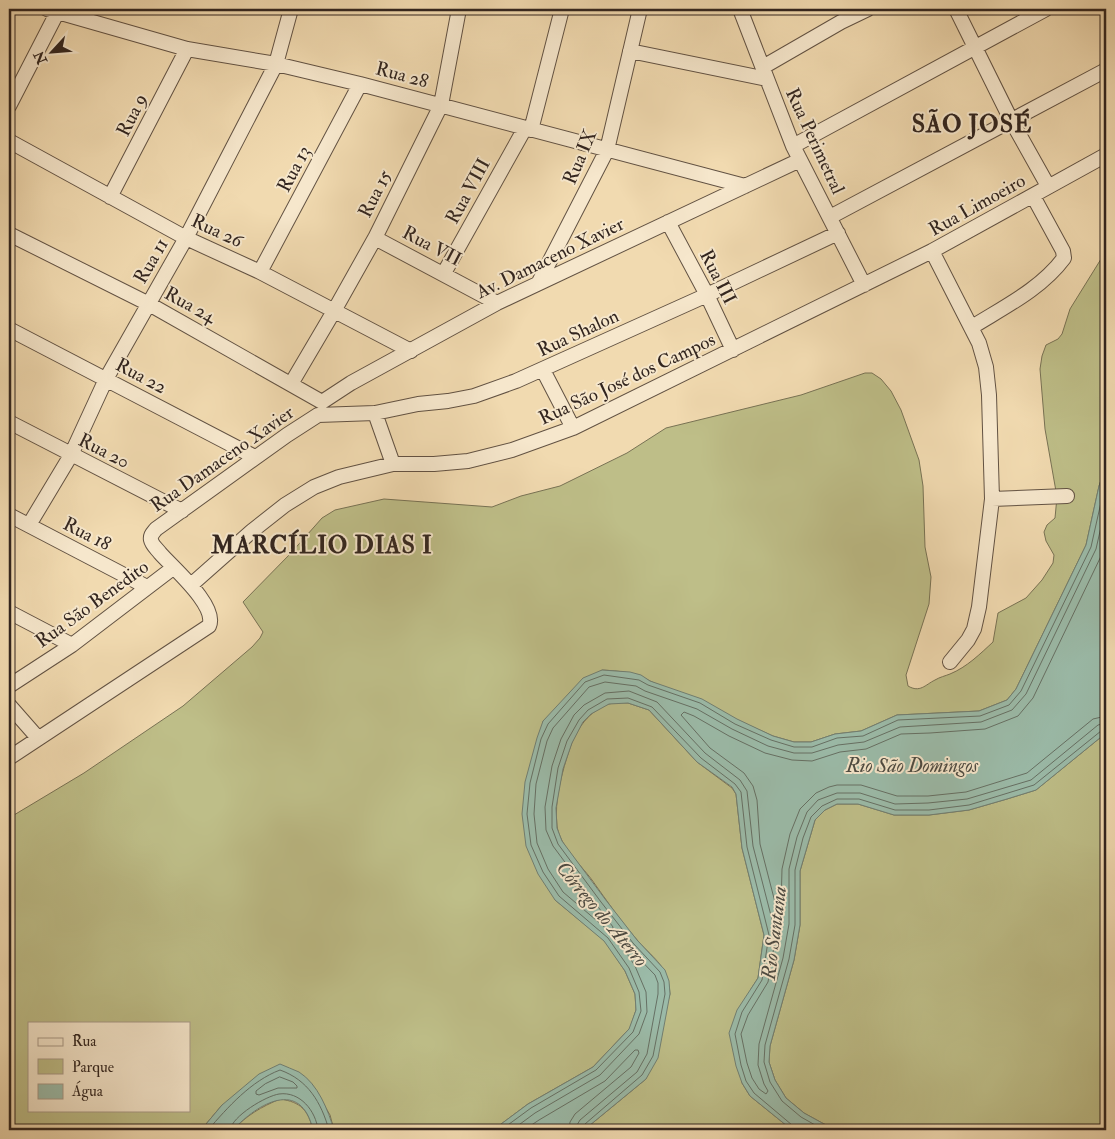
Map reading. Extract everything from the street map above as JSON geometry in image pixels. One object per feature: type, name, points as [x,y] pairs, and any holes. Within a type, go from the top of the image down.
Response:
[{"type":"street","name":"Rua 11","points":[[29,525],[71,455],[106,379],[186,238],[276,64],[292,9]]},
{"type":"street","name":"Rua 15","points":[[291,384],[375,238],[442,105],[459,9]]},
{"type":"street","name":"Rua VIII","points":[[444,273],[528,129],[562,9]]},
{"type":"street","name":"Rua IX","points":[[539,282],[608,150],[640,9]]},
{"type":"street","name":"Rua Perimetral","points":[[740,9],[793,146],[864,285]]},
{"type":"street","points":[[630,51],[765,73],[841,22],[868,9]]},
{"type":"street","points":[[956,9],[1011,120],[1048,186]]},
{"type":"street","points":[[793,146],[1046,9]]},
{"type":"street","name":"Rua 28","points":[[55,10],[187,49],[276,64],[360,84],[746,186]]},
{"type":"street","points":[[9,106],[55,10]]},
{"type":"street","name":"Rua 9","points":[[110,197],[187,49]]},
{"type":"street","points":[[830,217],[1106,70]]},
{"type":"street","name":"Rua 13","points":[[260,272],[360,84]]},
{"type":"street","name":"Rua 26","points":[[9,140],[186,238],[260,272],[411,351]]},
{"type":"street","name":"Rua Limoeiro","points":[[864,285],[932,251],[1106,155]]},
{"type":"street","name":"Av. Damaceno Xavier","points":[[320,408],[351,383],[497,303],[800,160]]},
{"type":"street","points":[[972,327],[1023,296],[1051,274],[1064,258],[1063,251],[1033,196]]},
{"type":"street","name":"Rua III","points":[[668,222],[707,295],[733,350]]},
{"type":"street","name":"Rua Shalon","points":[[320,408],[375,413],[418,404],[474,396],[543,370],[838,233]]},
{"type":"street","name":"Rua VII","points":[[375,238],[444,273],[497,303]]},
{"type":"street","name":"Rua 24","points":[[10,239],[149,304],[291,384],[320,408]]},
{"type":"street","points":[[932,251],[972,327],[986,366],[992,499],[979,607],[974,629],[968,640],[950,662]]},
{"type":"street","name":"Rua São José dos Campos","points":[[191,585],[252,531],[285,505],[314,487],[339,477],[393,464],[434,464],[468,461],[512,450],[572,428],[864,285]]},
{"type":"street","name":"Rua 22","points":[[9,329],[255,457]]},
{"type":"street","points":[[543,370],[572,428]]},
{"type":"street","name":"Rua Damaceno Xavier","points":[[172,568],[155,547],[151,538],[156,529],[320,408]]},
{"type":"street","points":[[375,413],[393,464]]},
{"type":"street","name":"Rua 20","points":[[9,422],[182,511]]},
{"type":"street","points":[[992,499],[1067,496]]},
{"type":"street","name":"Rua 18","points":[[9,515],[147,587]]},
{"type":"street","points":[[9,758],[206,629],[210,623],[205,604],[191,585],[172,568]]},
{"type":"street","name":"Rua São Benedito","points":[[9,686],[72,645],[172,568]]},
{"type":"street","points":[[9,612],[72,645]]},
{"type":"street","points":[[9,704],[38,738]]},
{"type":"green space","points":[[1106,251],[1106,466],[1099,486],[1086,545],[1016,689],[1007,700],[979,711],[897,715],[861,731],[835,734],[811,742],[794,742],[773,736],[639,676],[602,670],[543,721],[555,900],[605,941],[625,971],[635,994],[636,1010],[630,1028],[593,1067],[528,1104],[493,1130],[334,1130],[330,1115],[311,1083],[222,1105],[201,1130],[9,1130],[9,818],[84,773],[183,706],[252,647],[263,632],[243,602],[322,518],[335,510],[384,499],[492,507],[521,496],[560,486],[627,453],[666,428],[801,395],[865,373],[872,373],[881,379],[891,391],[901,410],[919,460],[923,486],[925,547],[931,577],[929,604],[906,675],[908,686],[916,689],[962,668],[993,642],[998,613],[1026,598],[1042,580],[1053,563],[1054,555],[1046,541],[1044,532],[1047,525],[1055,518],[1057,497],[1045,429],[1040,369],[1046,345],[1058,339],[1062,334],[1070,309]]},
{"type":"green space","points":[[614,703],[628,703],[649,710],[697,762],[732,788],[736,794],[742,848],[764,935],[758,978],[751,989],[742,1083],[750,1096],[792,1130],[584,1130],[646,1079],[670,994],[667,977],[660,964],[638,941],[571,854],[562,841],[557,826],[559,786],[567,757],[580,727],[602,707]]},
{"type":"green space","points":[[1106,733],[1106,1130],[835,1130],[804,1113],[786,1098],[775,1080],[769,1062],[770,1046],[794,960],[800,925],[800,871],[815,820],[825,810],[837,804],[858,804],[894,815],[929,815],[969,810],[1007,799],[1036,790]]},
{"type":"green space","points":[[280,1099],[293,1102],[303,1108],[309,1117],[313,1130],[233,1130],[255,1112]]},
{"type":"water","name":"Rio São Domingos","points":[[1106,466],[1106,733],[1036,790],[1007,799],[969,810],[929,815],[894,815],[858,804],[837,804],[825,810],[815,820],[800,871],[800,925],[794,960],[770,1046],[769,1062],[775,1080],[786,1098],[804,1113],[835,1130],[792,1130],[750,1096],[742,1083],[736,1066],[729,1033],[737,1010],[758,978],[764,935],[742,848],[736,794],[732,787],[697,762],[649,710],[628,703],[609,704],[591,714],[583,722],[572,743],[563,769],[556,808],[557,828],[562,841],[605,899],[637,940],[665,970],[669,981],[670,994],[658,1058],[646,1079],[584,1130],[493,1130],[528,1104],[593,1067],[629,1029],[636,1010],[635,994],[625,971],[604,941],[555,900],[538,874],[526,846],[522,814],[525,782],[543,721],[583,678],[602,670],[630,672],[641,675],[650,681],[702,699],[737,719],[773,736],[794,742],[811,742],[835,734],[861,731],[897,715],[979,711],[1007,700],[1016,689],[1086,545],[1099,486]]},
{"type":"water","points":[[280,1064],[299,1072],[312,1083],[329,1114],[334,1130],[313,1130],[307,1114],[299,1104],[289,1100],[278,1100],[254,1111],[233,1130],[201,1130],[222,1105],[259,1074]]},
{"type":"district","name":"SÃO JOSÉ","points":[[972,124]]},
{"type":"district","name":"MARCÍLIO DIAS I","points":[[322,545]]},
{"type":"water label","name":"Córrego do Aterro","points":[[602,914]]},
{"type":"water label","name":"Rio Santana","points":[[774,933]]}]
